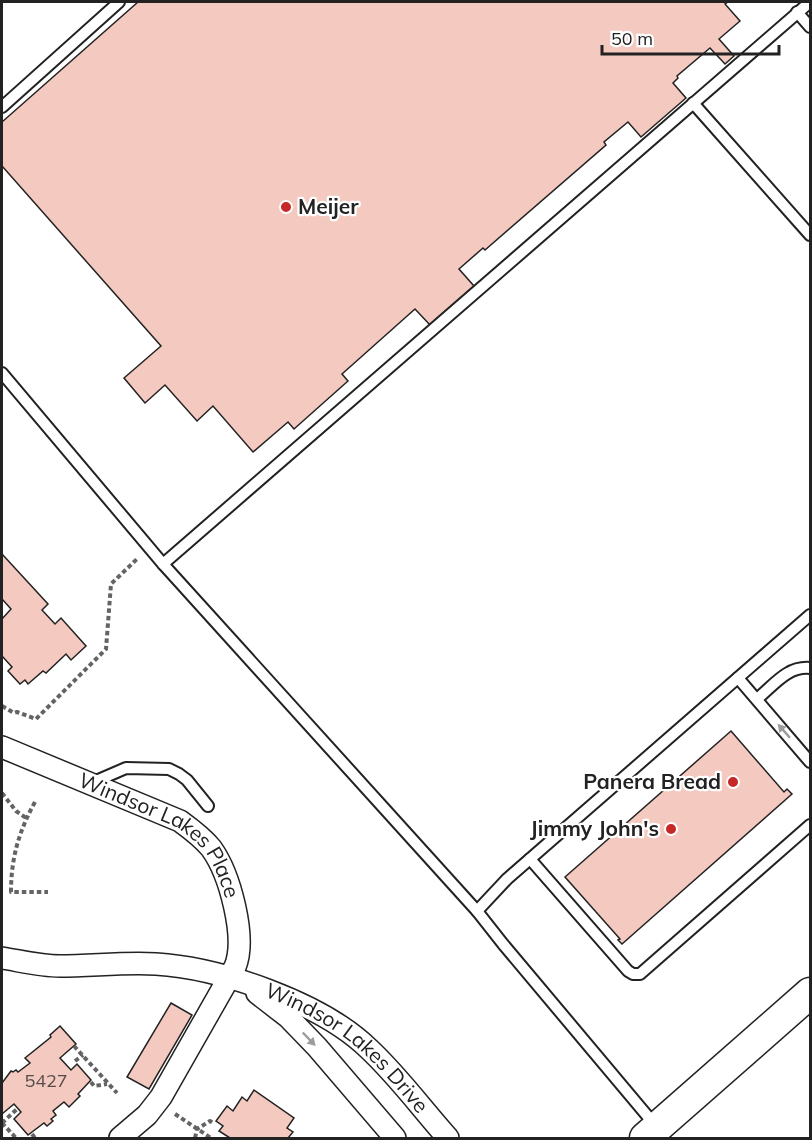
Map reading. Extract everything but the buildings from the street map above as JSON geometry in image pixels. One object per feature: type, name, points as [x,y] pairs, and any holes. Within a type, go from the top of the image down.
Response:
[{"type":"main road","points":[[657,1135],[810,993]]},
{"type":"street","name":"Windsor Lakes Place","points":[[2,747],[180,821],[199,835],[212,849],[224,872],[230,891],[240,943],[238,961],[230,979],[158,1101],[147,1115],[120,1138]]},
{"type":"street","name":"Windsor Lakes Drive","points":[[2,958],[59,966],[156,964],[178,966],[230,979],[285,997],[318,1012],[369,1048],[448,1138]]},
{"type":"street","name":"Windsor Lakes Drive","points":[[230,979],[256,992],[288,1017],[317,1047],[395,1138]]},
{"type":"lane","points":[[2,108],[119,2]]},
{"type":"lane","points":[[163,564],[810,2]]},
{"type":"lane","points":[[797,12],[810,27]]},
{"type":"lane","points":[[693,103],[810,235]]},
{"type":"lane","points":[[2,373],[163,564],[477,911],[657,1135]]},
{"type":"lane","points":[[477,911],[507,879],[810,615]]},
{"type":"lane","points":[[757,699],[788,672],[796,668],[810,668]]},
{"type":"lane","points":[[738,678],[810,762]]},
{"type":"lane","points":[[89,784],[126,768],[169,769],[187,780],[208,806]]},
{"type":"lane","points":[[530,859],[628,971],[640,974],[810,825]]},
{"type":"path","points":[[2,706],[14,713],[36,719],[92,665],[106,649],[111,584],[149,548]]},
{"type":"path","points":[[2,793],[16,811],[26,818]]},
{"type":"path","points":[[35,802],[26,818],[14,850],[11,892],[48,892]]},
{"type":"path","points":[[74,1046],[117,1093]]},
{"type":"path","points":[[75,1061],[82,1055]]},
{"type":"path","points":[[91,1082],[94,1086],[108,1084]]},
{"type":"path","points":[[158,1101],[211,1138]]},
{"type":"path","points":[[16,1138],[2,1123],[17,1109]]},
{"type":"path","points":[[195,1138],[197,1129],[210,1120],[213,1123]]},
{"type":"place","name":"Meijer","points":[[286,207]]},
{"type":"place","name":"Panera Bread","points":[[733,782]]},
{"type":"place","name":"Jimmy John's","points":[[671,829]]}]
